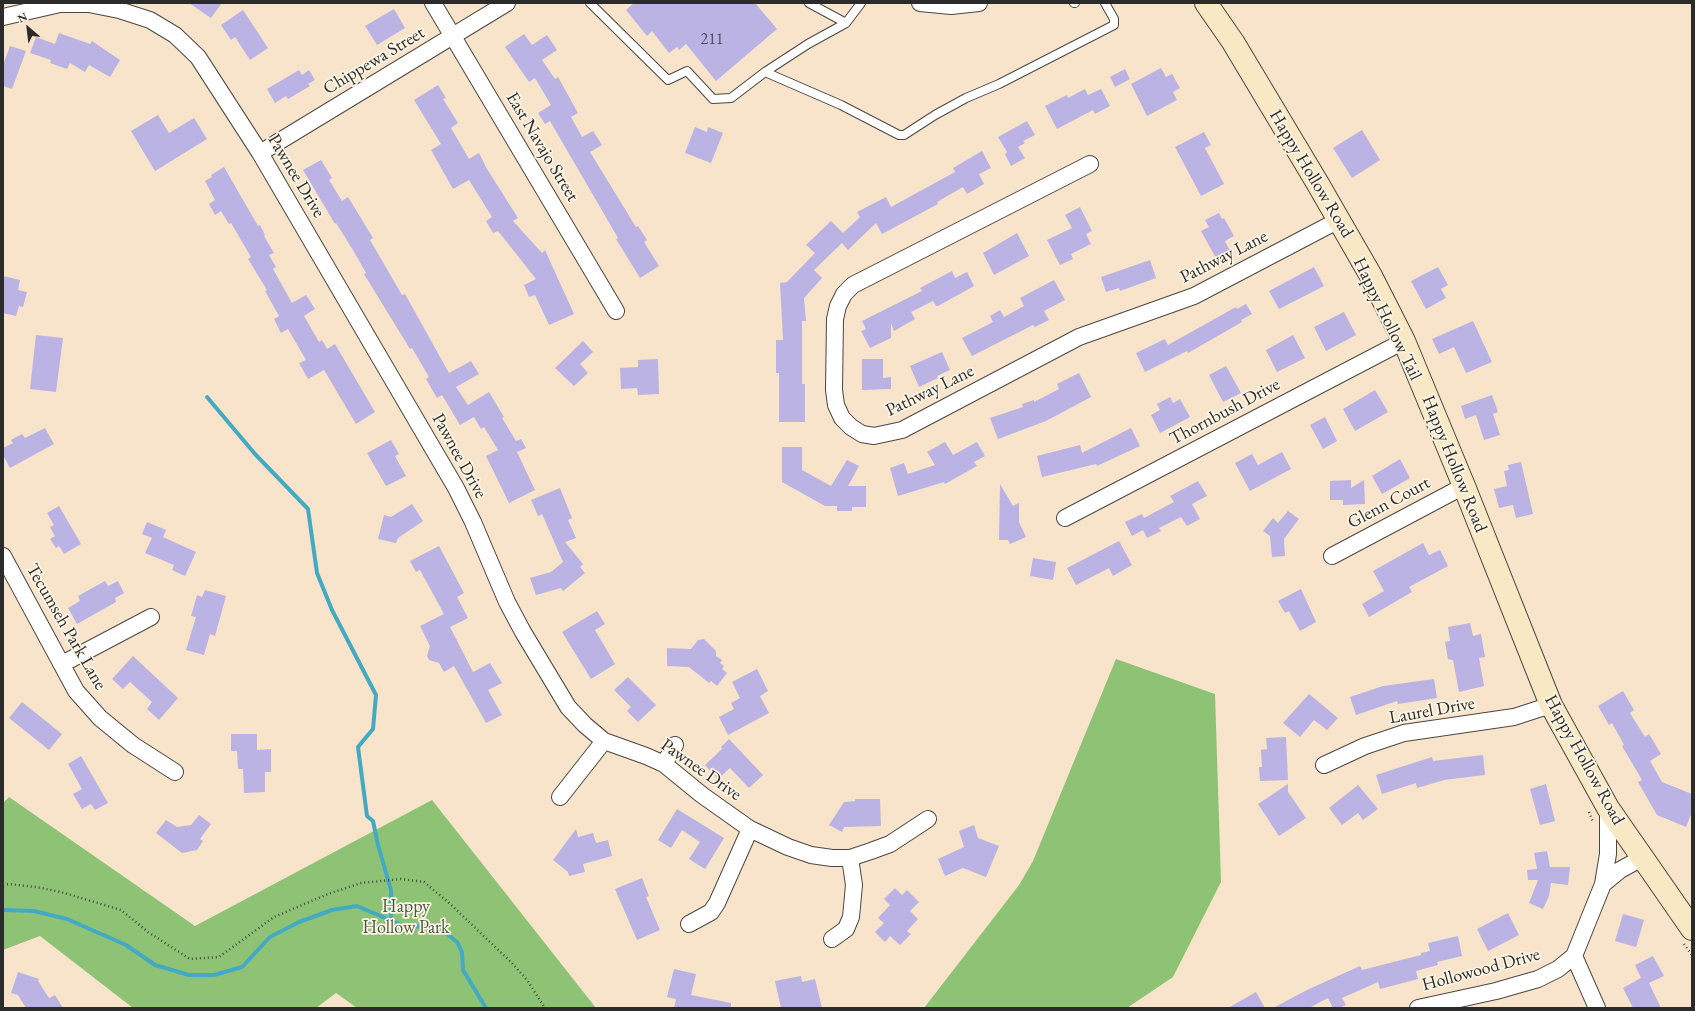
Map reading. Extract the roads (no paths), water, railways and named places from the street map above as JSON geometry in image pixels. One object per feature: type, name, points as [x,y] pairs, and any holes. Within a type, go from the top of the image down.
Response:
[{"type":"main road","name":"Happy Hollow Road","points":[[1206,3],[1233,42],[1371,276],[1404,341],[1464,486],[1551,705],[1598,808],[1642,858],[1687,935]]},
{"type":"street","name":"East Navajo Street","points":[[433,3],[616,311]]},
{"type":"street","name":"Chippewa Street","points":[[260,153],[507,3]]},
{"type":"street","points":[[920,3],[951,6],[979,3]]},
{"type":"street","name":"Pawnee Drive","points":[[3,17],[60,4],[89,4],[120,10],[150,20],[175,35],[198,57],[260,153],[456,488],[473,522],[507,602],[523,632],[568,707],[604,741],[664,764],[688,784],[750,829],[788,847],[811,855],[832,858],[850,858],[890,844],[928,819]]},
{"type":"street","name":"Pathway Lane","points":[[1090,164],[853,285],[844,294],[838,306],[835,319],[834,390],[836,405],[842,418],[851,427],[862,434],[874,436],[902,430],[1079,337],[1194,296],[1339,220]]},
{"type":"street","name":"Thornbush Drive","points":[[1065,518],[1404,341]]},
{"type":"street","name":"Glenn Court","points":[[1332,556],[1464,486]]},
{"type":"street","name":"Tecumseh Park Lane","points":[[3,556],[76,691],[100,718],[133,745],[175,772]]},
{"type":"street","points":[[62,664],[151,617]]},
{"type":"street","name":"Laurel Drive","points":[[1324,765],[1365,746],[1404,733],[1514,717],[1551,705]]},
{"type":"street","points":[[560,797],[604,741]]},
{"type":"street","points":[[664,764],[675,745]]},
{"type":"street","points":[[1597,1008],[1574,956],[1604,884],[1608,838],[1598,808]]},
{"type":"street","points":[[689,924],[711,912],[717,903],[750,829]]},
{"type":"street","points":[[832,939],[846,929],[851,917],[854,885],[850,858]]},
{"type":"street","points":[[1604,884],[1620,870],[1642,858]]},
{"type":"street","name":"Hollowood Drive","points":[[1418,1008],[1496,991],[1538,979],[1558,969],[1574,956]]},
{"type":"lane","points":[[590,3],[668,80],[687,71],[713,99],[731,98],[765,72],[808,44],[846,24],[861,3]]},
{"type":"lane","points":[[809,3],[846,24]]},
{"type":"lane","points":[[765,72],[841,105],[899,136],[904,135],[935,115],[966,98],[999,84],[1114,25],[1114,19],[1105,3]]},
{"type":"waterway","points":[[207,397],[255,454],[308,509],[317,573],[332,610],[376,695],[373,729],[358,747],[367,816],[373,821],[378,845],[391,890],[391,920]]},
{"type":"waterway","points":[[3,910],[34,911],[67,919],[126,945],[155,965],[189,975],[214,975],[242,967],[270,937],[299,922],[332,910],[357,906],[404,926],[438,927],[457,942],[462,952],[463,970],[486,1008]]},
{"type":"park label","name":"Happy Hollow Park","points":[[406,917]]}]
